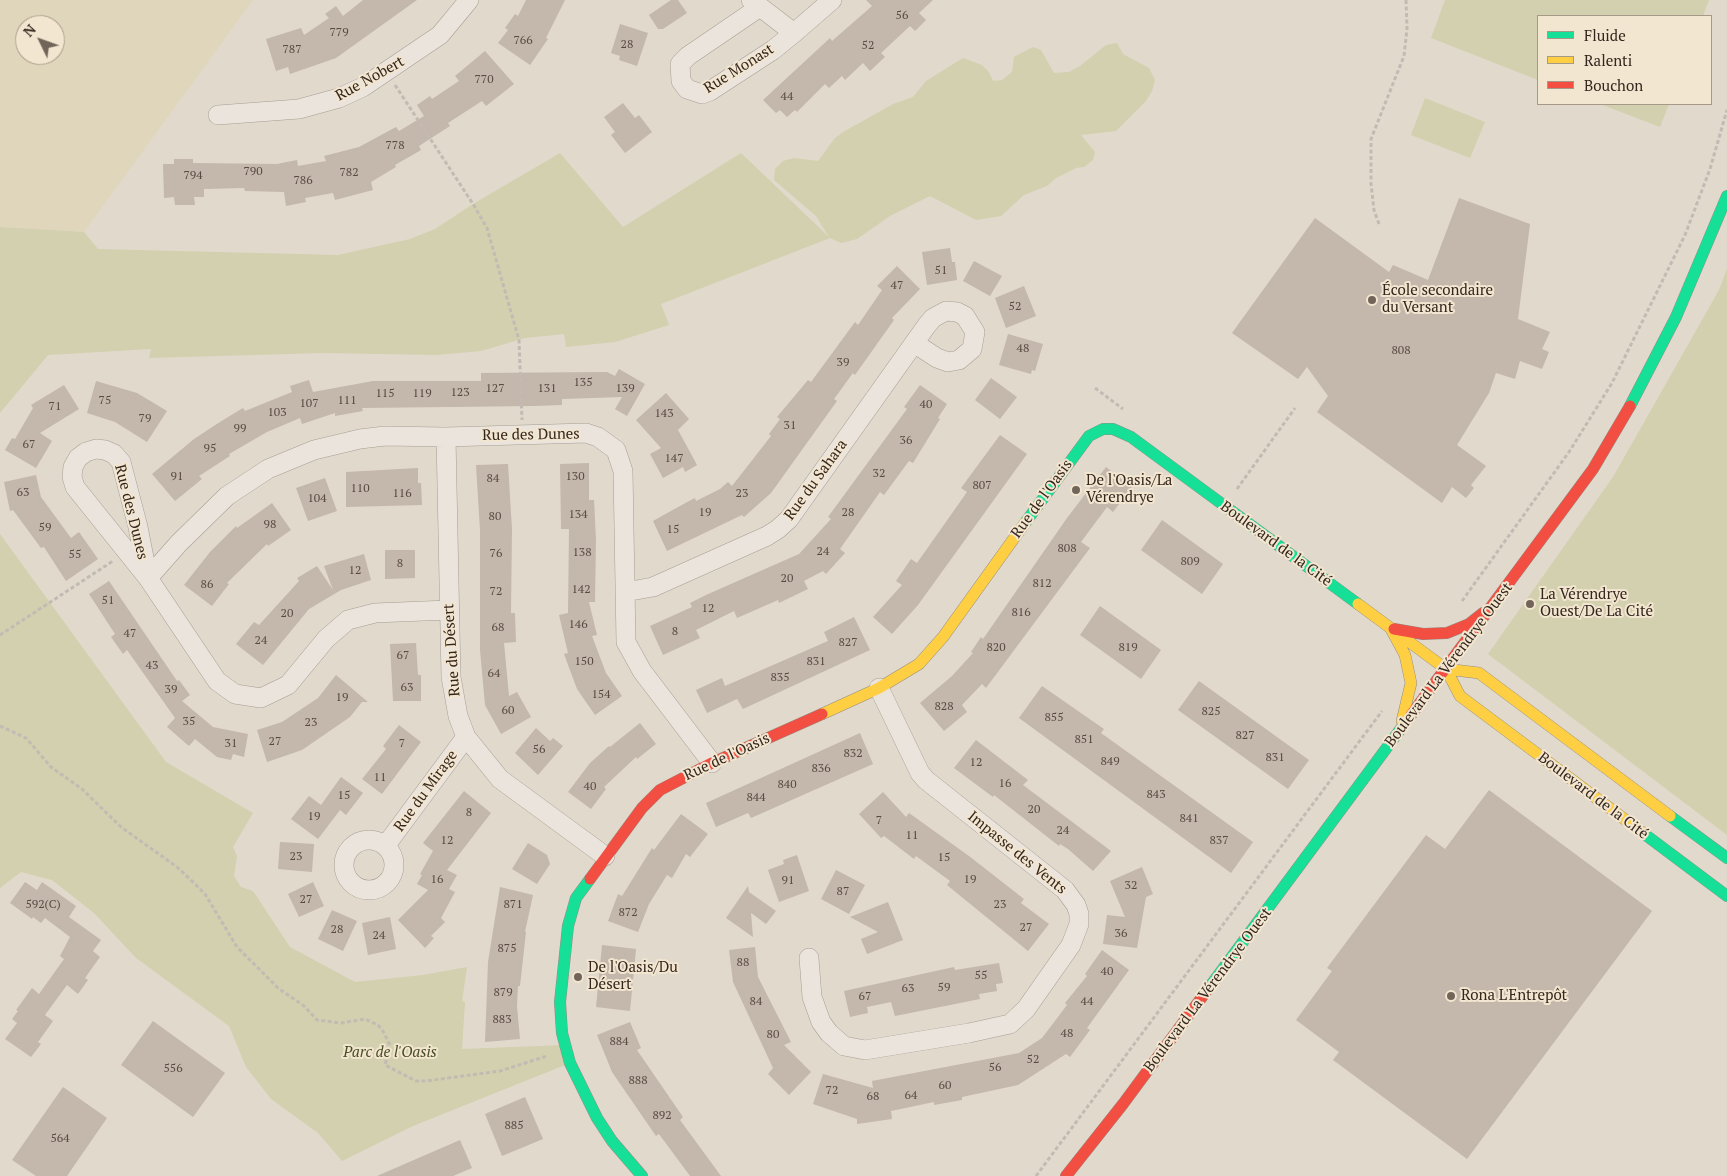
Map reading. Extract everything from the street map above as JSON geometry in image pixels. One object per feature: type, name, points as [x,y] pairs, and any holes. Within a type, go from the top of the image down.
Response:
[{"type":"street","name":"Rue Nobert","points":[[218,114],[256,113],[318,106],[363,86],[440,36],[469,0]]},
{"type":"street","name":"Rue Monast","points":[[794,33],[755,4],[680,64],[681,82],[686,89],[702,94],[710,91],[773,50],[794,33],[832,0]]},
{"type":"street","name":"Boulevard La Vérendrye Ouest","points":[[1066,1176],[1123,1104],[1577,491],[1618,428],[1676,317],[1727,196]]},
{"type":"street","name":"Rue du Sahara","points":[[625,592],[653,587],[778,529],[789,519],[914,343]]},
{"type":"street","name":"Boulevard de la Cité","points":[[1102,429],[1113,429],[1131,437],[1446,669],[1460,696],[1727,896]]},
{"type":"street","name":"Rue de l'Oasis","points":[[642,1176],[612,1141],[597,1118],[575,1075],[566,1050],[561,1026],[560,1002],[570,915],[576,898],[605,856],[655,794],[670,784],[712,763],[879,688],[905,674],[929,654],[1088,436],[1102,429]]},
{"type":"street","name":"Rue des Dunes","points":[[148,578],[179,543],[227,496],[268,469],[314,450],[360,439],[385,436],[446,437],[586,433],[598,437],[616,450],[623,471],[624,626],[626,642],[632,656],[712,763]]},
{"type":"street","name":"Rue du Désert","points":[[446,437],[448,610],[453,691],[466,737],[500,779],[605,856]]},
{"type":"street","name":"Rue des Dunes","points":[[148,578],[138,527],[120,462],[114,454],[96,449],[78,458],[73,467],[74,487],[148,578],[217,681],[235,694],[248,698],[261,698],[288,685],[326,639],[348,620],[375,613],[448,610]]},
{"type":"street","points":[[1390,628],[1423,634],[1447,633],[1469,624],[1494,605]]},
{"type":"street","points":[[1390,628],[1405,655],[1411,683],[1397,735]]},
{"type":"street","name":"Boulevard de la Cité","points":[[1446,669],[1479,673],[1727,858]]},
{"type":"street","name":"Impasse des Vents","points":[[809,958],[812,997],[821,1022],[828,1033],[844,1046],[865,1050],[969,1033],[1010,1024],[1026,1010],[1071,945],[1079,924],[1080,914],[1065,890],[926,780],[920,773],[879,688]]},
{"type":"street","name":"Rue du Mirage","points":[[386,845],[466,737]]},
{"type":"street","name":"Boulevard La Vérendrye Ouest","points":[[1076,1176],[1123,1104]]},
{"type":"path","points":[[1379,224],[1374,210],[1371,184],[1371,139],[1404,56],[1407,28],[1406,0]]},
{"type":"path","points":[[387,72],[487,228],[519,340],[522,435]]},
{"type":"path","points":[[1456,608],[1569,452],[1612,383],[1685,235],[1710,169],[1727,110]]},
{"type":"path","points":[[1225,506],[1295,408]]},
{"type":"path","points":[[0,635],[126,553]]},
{"type":"path","points":[[1036,1176],[1385,707]]},
{"type":"path","points":[[0,726],[26,738],[51,767],[91,796],[121,827],[177,868],[194,883],[205,894],[237,947],[278,988],[304,1006],[317,1020],[341,1023],[366,1019],[378,1025],[390,1045],[384,1065],[416,1081],[426,1081],[500,1071],[566,1050]]},
{"type":"shaded area","points":[[0,0],[253,0],[84,232],[0,227]]},
{"type":"green space","points":[[1445,0],[1709,0],[1703,15],[1537,15],[1537,80],[1431,38]]},
{"type":"green space","points":[[1117,43],[1123,54],[1149,68],[1155,80],[1152,91],[1146,101],[1116,131],[1081,135],[1095,152],[1093,160],[1084,167],[1076,168],[1056,178],[1047,186],[1024,195],[1001,216],[976,220],[930,196],[890,216],[857,239],[841,243],[830,238],[661,304],[669,325],[615,342],[566,347],[564,334],[525,338],[481,351],[436,355],[324,353],[149,358],[151,349],[48,355],[0,413],[0,227],[84,232],[98,249],[338,255],[410,239],[435,229],[473,204],[560,153],[623,227],[741,153],[829,237],[816,216],[774,180],[775,169],[783,161],[794,158],[818,161],[835,138],[893,104],[913,97],[926,81],[963,58],[982,65],[989,72],[993,81],[1002,80],[1012,72],[1014,57],[1033,47],[1041,50],[1054,73],[1069,72],[1080,66],[1106,45]]},
{"type":"green space","points":[[1425,98],[1485,122],[1470,158],[1411,135]]},
{"type":"green space","points":[[1603,105],[1669,105],[1660,127]]},
{"type":"green space","points":[[1727,269],[1727,835],[1488,654],[1613,477],[1719,290]]},
{"type":"green space","name":"Parc de l'Oasis","points":[[0,534],[166,762],[253,813],[233,847],[237,856],[234,876],[241,887],[253,891],[290,947],[355,982],[423,975],[467,967],[462,1001],[465,1002],[462,1049],[565,1045],[570,1063],[413,1126],[342,1161],[318,1133],[271,1099],[246,1067],[229,1026],[136,958],[94,913],[52,880],[21,872],[0,888]]},
{"type":"building","points":[[363,0],[417,0],[336,58],[290,74],[288,67],[276,71],[266,39],[301,28],[304,35],[329,18],[325,14],[336,6],[343,16]]},
{"type":"building","points":[[526,0],[565,0],[546,38],[548,39],[530,65],[498,43],[508,30],[505,28],[515,14],[518,16]]},
{"type":"building","points":[[671,0],[678,0],[687,13],[663,29],[658,29],[649,15]]},
{"type":"building","points":[[866,0],[933,0],[919,13],[926,20],[915,31],[910,26],[881,53],[885,57],[870,71],[863,63],[845,80],[842,76],[829,88],[825,84],[797,112],[795,110],[787,117],[780,110],[776,113],[763,100],[830,38],[832,41],[872,6]]},
{"type":"building","points":[[620,24],[648,33],[637,66],[619,60],[620,56],[611,53]]},
{"type":"building","points":[[485,51],[514,84],[486,106],[482,101],[448,123],[450,126],[419,146],[421,150],[371,182],[373,190],[335,200],[333,193],[305,198],[306,202],[286,206],[284,192],[245,191],[244,188],[204,189],[204,197],[194,197],[195,205],[175,205],[174,197],[164,198],[163,164],[174,164],[174,159],[193,159],[193,163],[277,164],[297,160],[298,166],[326,161],[324,156],[359,147],[396,127],[399,131],[424,116],[417,105],[430,96],[432,99],[459,81],[455,76]]},
{"type":"building","points":[[623,103],[635,118],[639,115],[652,132],[625,153],[611,135],[615,132],[604,117]]},
{"type":"building","points":[[1459,198],[1530,224],[1518,319],[1550,332],[1542,349],[1549,352],[1542,369],[1520,361],[1515,379],[1496,373],[1489,393],[1457,445],[1486,466],[1471,485],[1474,488],[1466,498],[1452,487],[1442,503],[1317,412],[1328,396],[1307,367],[1298,379],[1232,333],[1315,218],[1389,272],[1393,265],[1428,280]]},
{"type":"building","points":[[950,248],[952,262],[955,262],[957,280],[927,285],[922,252]]},
{"type":"building","points":[[974,261],[1002,276],[990,296],[963,281]]},
{"type":"building","points":[[897,266],[920,289],[892,318],[894,320],[855,375],[853,373],[834,399],[837,401],[771,493],[744,517],[742,515],[667,551],[653,521],[695,498],[696,501],[720,489],[728,482],[732,486],[771,436],[769,434],[780,419],[777,417],[808,380],[811,382],[855,322],[858,325],[882,290],[877,286]]},
{"type":"building","points":[[1024,286],[1036,316],[1006,328],[995,298]]},
{"type":"building","points":[[1008,334],[1043,344],[1035,371],[1032,370],[1031,374],[999,365]]},
{"type":"building","points":[[619,369],[645,384],[627,416],[615,409],[622,397],[562,399],[562,405],[362,408],[363,411],[335,416],[335,413],[302,424],[300,418],[267,432],[229,454],[230,456],[199,476],[202,479],[175,501],[152,474],[194,439],[243,408],[245,411],[292,392],[290,386],[309,380],[313,392],[373,381],[481,381],[481,373],[607,372],[615,376]]},
{"type":"building","points":[[991,378],[1017,397],[1000,419],[975,400]]},
{"type":"building","points":[[96,381],[137,393],[167,411],[147,442],[115,422],[87,413]]},
{"type":"building","points":[[64,385],[79,409],[40,433],[52,441],[36,468],[5,450],[12,438],[15,439],[33,408],[31,405]]},
{"type":"building","points":[[920,385],[947,404],[938,418],[940,419],[913,463],[909,461],[884,495],[880,492],[840,549],[845,553],[826,574],[823,571],[804,581],[808,589],[779,603],[778,600],[737,618],[734,611],[696,630],[700,638],[663,655],[650,626],[692,607],[690,603],[706,595],[799,554],[831,519],[828,517],[907,409],[904,407]]},
{"type":"building","points":[[666,393],[689,419],[678,430],[697,465],[685,472],[683,467],[663,478],[650,454],[661,448],[636,420]]},
{"type":"building","points":[[1000,435],[1027,454],[918,605],[892,634],[873,617],[902,585],[896,581],[911,559],[917,563],[967,492],[961,488]]},
{"type":"building","points":[[589,463],[589,500],[594,500],[596,539],[595,602],[589,602],[597,635],[592,636],[606,673],[622,696],[595,715],[577,689],[564,654],[568,653],[559,615],[568,613],[569,529],[561,529],[560,464]]},
{"type":"building","points":[[508,464],[512,529],[511,613],[515,613],[516,642],[504,643],[509,696],[517,692],[531,717],[501,734],[485,705],[480,650],[480,530],[476,465]]},
{"type":"building","points":[[1106,467],[1132,487],[1113,512],[1107,507],[1081,542],[1090,548],[986,688],[982,684],[962,705],[967,712],[944,731],[920,703],[952,676],[973,653],[971,652],[981,637],[983,639],[1067,518]]},
{"type":"building","points":[[418,468],[418,483],[421,483],[422,505],[346,507],[346,472]]},
{"type":"building","points":[[36,475],[41,497],[71,538],[79,532],[98,559],[66,581],[44,547],[41,548],[13,510],[10,511],[4,482]]},
{"type":"building","points":[[325,478],[337,511],[308,521],[296,488]]},
{"type":"building","points":[[272,503],[291,530],[268,546],[267,544],[227,583],[229,584],[212,606],[184,585],[210,552],[236,526],[237,528]]},
{"type":"building","points":[[1162,520],[1223,564],[1202,594],[1141,550]]},
{"type":"building","points":[[385,550],[415,550],[415,578],[385,579]]},
{"type":"building","points":[[364,554],[371,580],[341,590],[309,609],[263,665],[236,644],[254,622],[259,625],[299,581],[297,578],[317,566],[333,590],[324,566]]},
{"type":"building","points":[[109,581],[177,681],[179,680],[190,695],[182,701],[213,727],[248,734],[244,757],[233,754],[231,760],[217,757],[195,739],[189,746],[167,727],[175,718],[127,650],[123,654],[111,637],[115,634],[89,594]]},
{"type":"building","points":[[1100,606],[1161,650],[1141,679],[1080,635]]},
{"type":"building","points":[[854,617],[870,650],[743,709],[737,699],[707,713],[696,690],[722,678],[725,686],[828,641],[824,632]]},
{"type":"building","points":[[416,643],[418,675],[421,675],[421,701],[393,701],[390,644]]},
{"type":"building","points":[[336,675],[368,702],[362,702],[350,717],[302,750],[267,762],[257,730],[282,722],[318,698]]},
{"type":"building","points":[[1199,681],[1309,760],[1288,789],[1178,710]]},
{"type":"building","points":[[1042,686],[1104,729],[1101,733],[1253,842],[1231,873],[1019,718]]},
{"type":"building","points":[[640,723],[656,744],[637,759],[636,757],[604,787],[606,789],[591,809],[568,792],[590,763]]},
{"type":"building","points":[[399,725],[421,742],[382,794],[362,779],[386,749],[383,746]]},
{"type":"building","points":[[536,728],[550,741],[553,738],[563,746],[538,775],[515,753]]},
{"type":"building","points":[[860,733],[873,764],[751,818],[748,813],[716,827],[706,803]]},
{"type":"building","points":[[976,740],[1028,780],[1023,785],[1111,851],[1093,871],[1068,849],[1060,844],[1059,846],[994,795],[993,797],[954,768]]},
{"type":"building","points":[[341,777],[363,793],[346,815],[340,810],[318,839],[291,819],[309,796],[321,805]]},
{"type":"building","name":"Rona L'Entrepôt","points":[[1489,790],[1652,911],[1467,1159],[1333,1060],[1339,1052],[1296,1020],[1332,971],[1327,968],[1426,835],[1445,849]]},
{"type":"building","points":[[464,791],[491,813],[447,870],[457,875],[449,889],[455,892],[441,918],[445,922],[431,936],[434,938],[425,948],[398,920],[428,890],[417,884],[422,875],[420,874],[433,851],[423,843]]},
{"type":"building","points":[[883,792],[906,817],[909,813],[969,856],[1024,899],[1021,903],[1049,924],[1028,951],[947,885],[950,881],[916,856],[914,859],[884,836],[881,838],[859,814]]},
{"type":"building","points":[[681,814],[708,834],[690,857],[686,854],[672,878],[667,875],[649,904],[638,932],[608,921],[618,894],[622,896],[652,848],[654,850]]},
{"type":"building","points":[[280,842],[314,844],[312,872],[278,869]]},
{"type":"building","points":[[528,843],[547,855],[550,864],[537,884],[512,869]]},
{"type":"building","points":[[797,855],[809,891],[779,902],[768,870],[784,864],[783,860]]},
{"type":"building","points":[[1142,867],[1153,894],[1146,897],[1137,948],[1103,944],[1107,915],[1125,917],[1110,881]]},
{"type":"building","points":[[836,870],[865,885],[849,914],[821,899]]},
{"type":"building","points":[[25,882],[37,890],[42,882],[76,906],[69,917],[101,940],[93,951],[100,957],[85,978],[88,980],[78,994],[67,985],[45,1015],[53,1021],[38,1042],[41,1044],[31,1057],[5,1039],[17,1023],[12,1019],[18,1011],[16,1010],[32,988],[39,994],[64,959],[60,956],[70,937],[45,918],[41,923],[33,917],[32,919],[10,903]]},
{"type":"building","points":[[313,882],[324,906],[299,917],[288,894]]},
{"type":"building","points":[[748,886],[749,892],[776,911],[766,924],[751,913],[753,937],[726,918]]},
{"type":"building","points":[[500,887],[533,895],[525,932],[520,986],[518,986],[517,1006],[520,1039],[485,1042],[488,962]]},
{"type":"building","points":[[888,902],[903,940],[867,954],[861,939],[878,932],[850,917]]},
{"type":"building","points":[[332,910],[357,921],[343,951],[318,939]]},
{"type":"building","points":[[390,917],[396,949],[368,955],[362,923]]},
{"type":"building","points":[[602,945],[636,949],[630,1011],[596,1007]]},
{"type":"building","points":[[755,947],[758,977],[791,1042],[784,1045],[811,1072],[789,1095],[768,1074],[773,1068],[733,982],[729,950]]},
{"type":"building","points":[[1102,950],[1129,970],[1087,1028],[1090,1030],[1070,1057],[1066,1054],[1018,1085],[962,1097],[962,1100],[934,1105],[934,1102],[891,1111],[892,1119],[857,1124],[857,1119],[813,1104],[823,1074],[873,1088],[872,1081],[1019,1053],[1042,1038],[1067,1005],[1065,1003],[1087,976],[1085,974]]},
{"type":"building","points":[[999,963],[1003,983],[996,984],[997,991],[979,994],[980,999],[895,1016],[891,1002],[867,1007],[868,1013],[850,1017],[844,991],[954,967],[955,970]]},
{"type":"building","points":[[153,1021],[225,1073],[193,1117],[121,1065]]},
{"type":"building","points":[[630,1022],[641,1048],[637,1050],[683,1117],[680,1120],[721,1176],[690,1176],[659,1134],[656,1136],[612,1072],[597,1035]]},
{"type":"building","points":[[63,1087],[107,1118],[67,1176],[36,1176],[12,1160]]},
{"type":"building","points":[[525,1097],[543,1139],[502,1156],[485,1114]]},
{"type":"building","points":[[460,1140],[472,1168],[453,1176],[377,1176]]},
{"type":"traffic: fast","points":[[1630,406],[1676,317],[1727,196]]},
{"type":"traffic: fast","points":[[1025,523],[1089,436],[1103,429],[1113,429],[1131,437],[1358,604]]},
{"type":"traffic: fast","points":[[1208,989],[1411,715]]},
{"type":"traffic: fast","points":[[1670,816],[1727,858]]},
{"type":"traffic: fast","points":[[1643,833],[1727,896]]},
{"type":"traffic: fast","points":[[590,879],[576,898],[568,926],[560,1002],[562,1033],[570,1063],[597,1118],[612,1141],[642,1176]]},
{"type":"traffic: slow","points":[[822,714],[879,688],[919,664],[943,637],[1025,523]]},
{"type":"traffic: slow","points":[[1358,604],[1446,669],[1460,696],[1643,833]]},
{"type":"traffic: slow","points":[[1392,631],[1405,655],[1411,683],[1402,721]]},
{"type":"traffic: slow","points":[[1446,669],[1479,673],[1670,816]]},
{"type":"traffic: jam","points":[[1411,715],[1593,469],[1630,406]]},
{"type":"traffic: jam","points":[[1394,629],[1423,634],[1447,633],[1469,624],[1483,613]]},
{"type":"traffic: jam","points":[[590,879],[642,808],[660,790],[712,763],[822,714]]},
{"type":"traffic: jam","points":[[1066,1176],[1123,1104],[1208,989]]},
{"type":"place","name":"École secondaire du Versant","points":[[1372,300]]},
{"type":"place","name":"De l'Oasis/La Vérendrye","points":[[1076,490]]},
{"type":"place","name":"La Vérendrye Ouest/De La Cité","points":[[1530,604]]},
{"type":"place","name":"De l'Oasis/Du Désert","points":[[578,977]]},
{"type":"place","name":"Rona L'Entrepôt","points":[[1451,996]]}]
